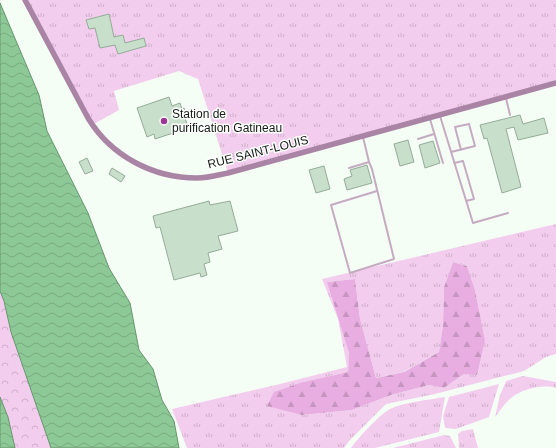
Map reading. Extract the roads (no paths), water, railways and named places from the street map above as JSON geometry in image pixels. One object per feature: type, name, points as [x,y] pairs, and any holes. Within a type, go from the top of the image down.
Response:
[{"type":"street","name":"RUE SAINT-LOUIS","points":[[25,0],[95,129],[103,138],[119,153],[150,170],[188,178],[215,176],[556,83]]},
{"type":"lane","points":[[506,97],[510,115]]},
{"type":"lane","points":[[439,115],[473,223],[508,213]]},
{"type":"lane","points":[[430,118],[443,163]]},
{"type":"lane","points":[[451,152],[461,150],[475,146],[469,124],[455,127],[461,150]]},
{"type":"lane","points":[[418,139],[434,134]]},
{"type":"lane","points":[[362,136],[377,191],[394,259],[350,273],[331,205],[377,191]]},
{"type":"lane","points":[[454,163],[463,160],[474,199],[466,201]]},
{"type":"lane","points":[[349,168],[369,162]]},
{"type":"water","points":[[0,3],[39,95],[47,131],[88,213],[109,268],[130,303],[139,350],[153,369],[162,400],[174,421],[179,448],[51,448],[11,332],[4,301],[0,291]]},
{"type":"water","points":[[0,397],[8,417],[15,448],[0,448]]},
{"type":"place","name":"Station de purification Gatineau","points":[[164,121]]}]
